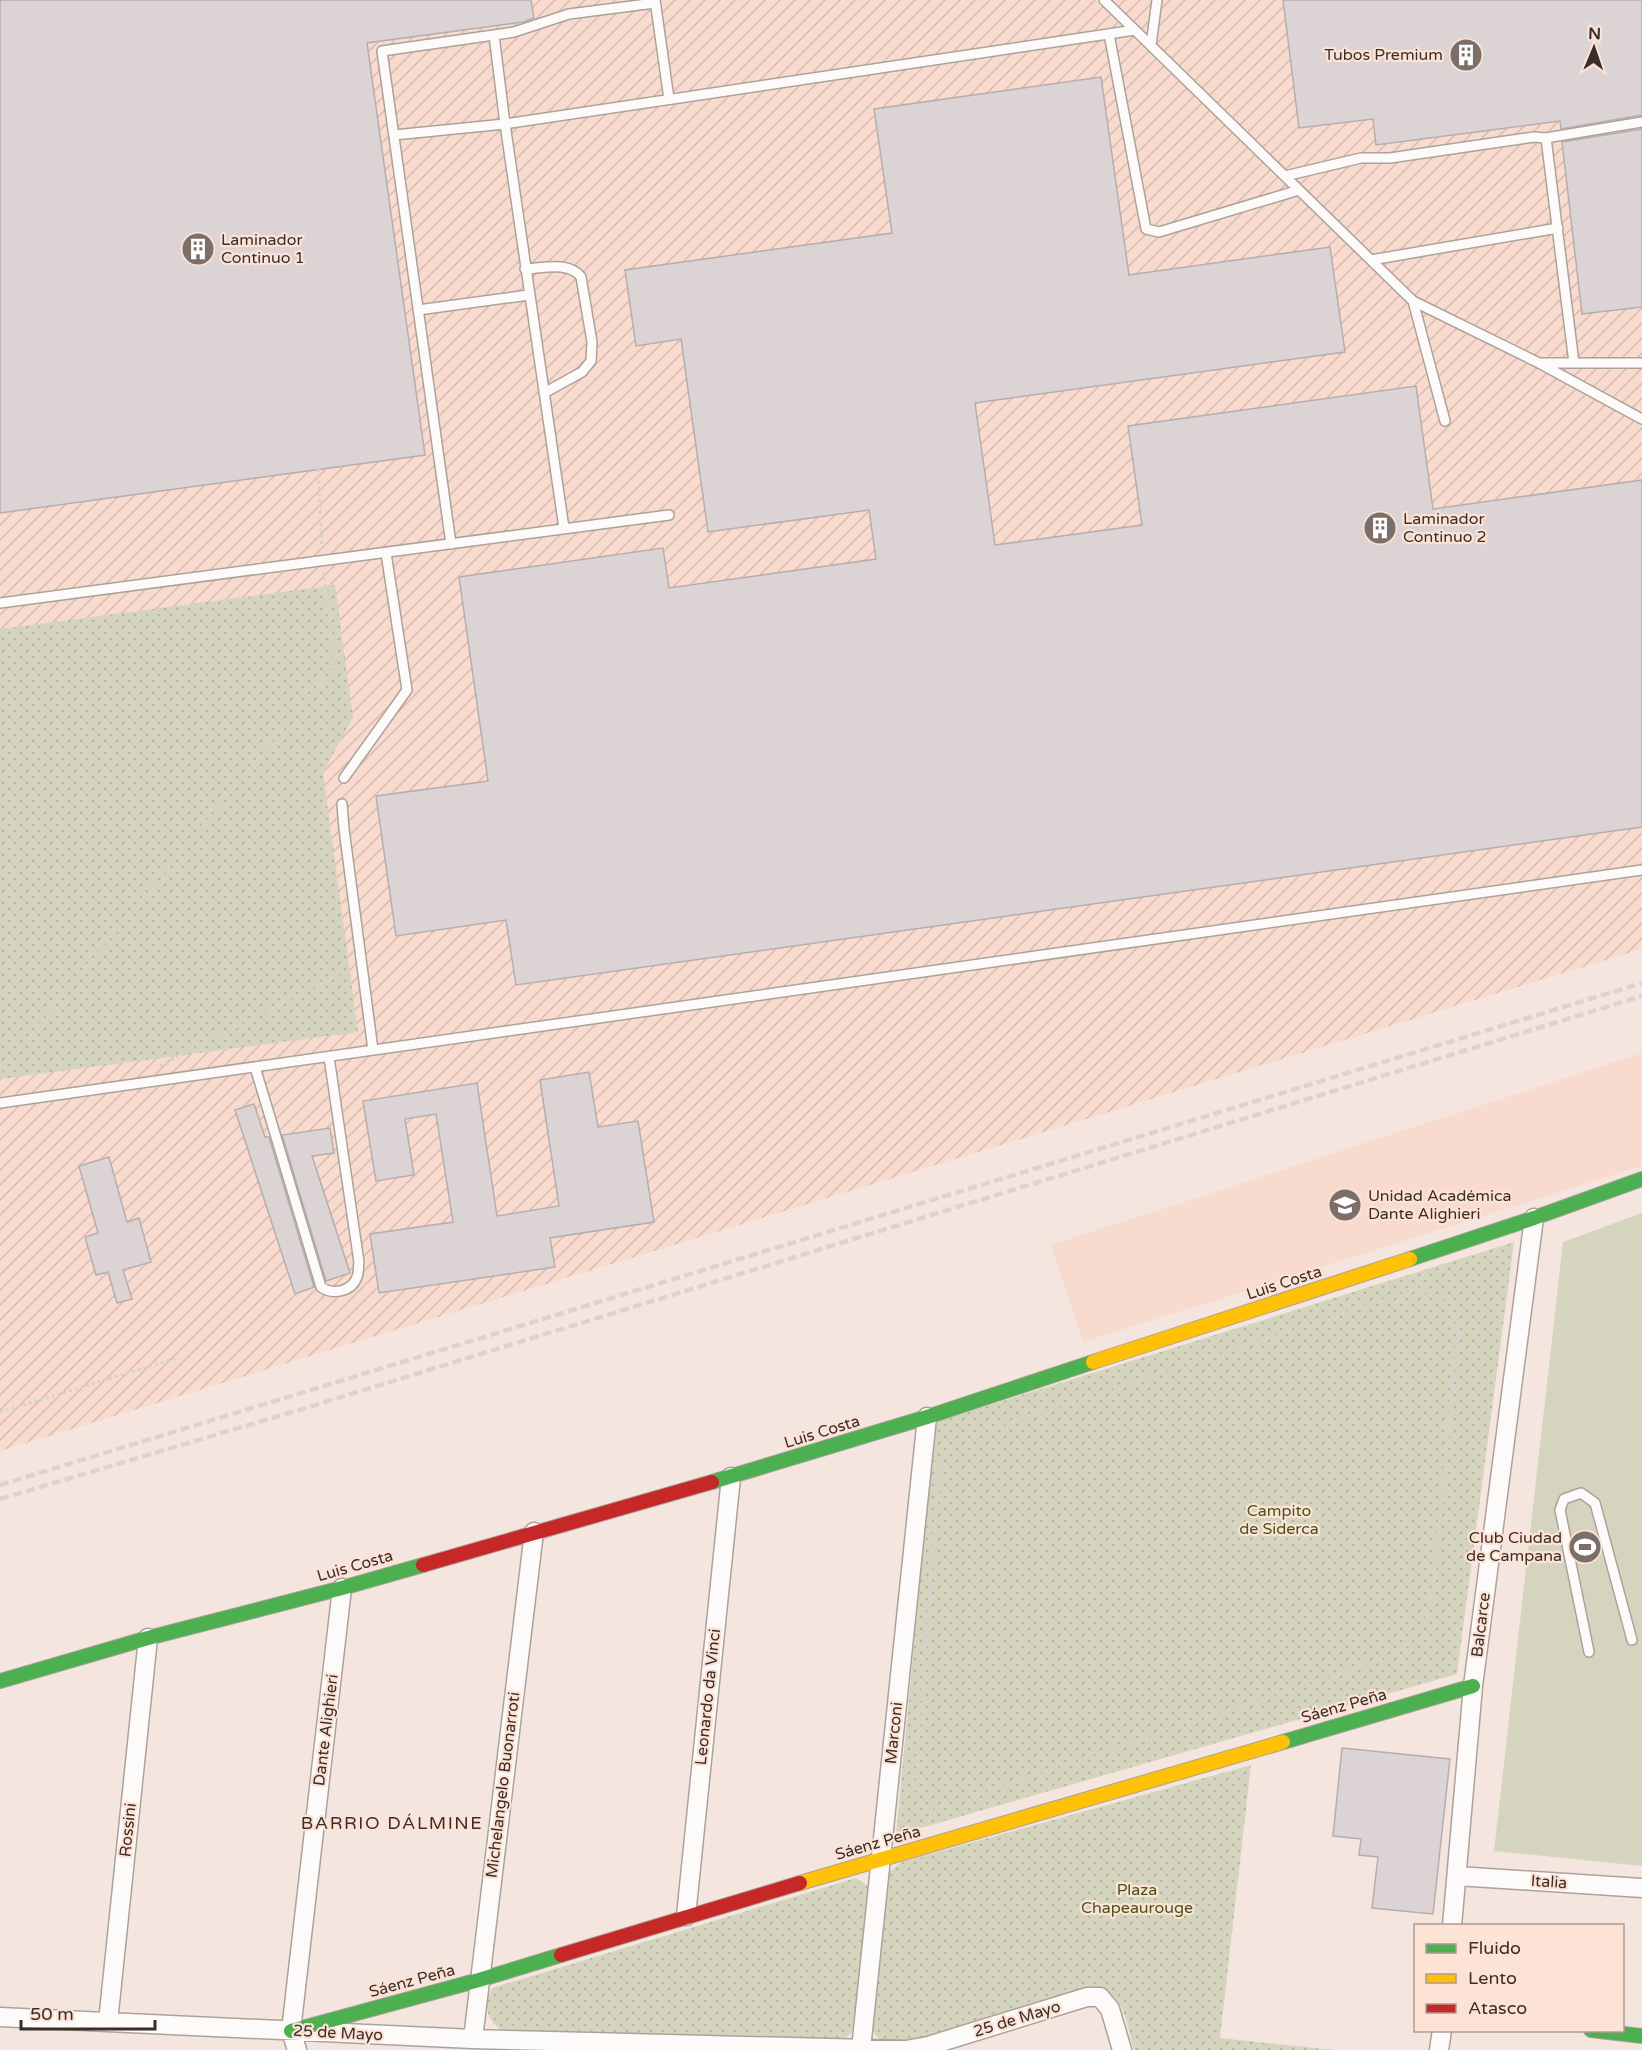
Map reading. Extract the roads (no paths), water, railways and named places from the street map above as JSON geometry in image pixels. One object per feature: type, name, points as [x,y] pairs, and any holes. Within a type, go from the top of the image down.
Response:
[{"type":"street","name":"Luis Costa","points":[[0,1681],[148,1638],[342,1588],[731,1478],[927,1417],[1534,1218],[1642,1179]]},
{"type":"street","name":"Balcarce","points":[[1452,1924],[1473,1686],[1534,1218]]},
{"type":"street","name":"Marconi","points":[[861,2049],[927,1417]]},
{"type":"street","name":"Leonardo da Vinci","points":[[686,1916],[731,1478]]},
{"type":"street","name":"Michelangelo Buonarroti","points":[[473,2039],[534,1532]]},
{"type":"street","name":"Dante Alighieri","points":[[297,2050],[291,2031],[342,1588]]},
{"type":"street","name":"Rossini","points":[[108,2022],[148,1638]]},
{"type":"street","name":"Sáenz Peña","points":[[291,2031],[479,1980],[686,1916],[1473,1686]]},
{"type":"street","name":"Italia","points":[[1456,1876],[1642,1888]]},
{"type":"street","name":"25 de Mayo","points":[[0,2017],[708,2048],[906,2050],[928,2046],[1087,1997],[1100,1997],[1110,2009],[1122,2050]]},
{"type":"street","points":[[1439,2050],[1442,2032]]},
{"type":"street","points":[[1601,2032],[1642,2036]]},
{"type":"lane","points":[[1104,0],[1413,301],[1539,363],[1642,419]]},
{"type":"lane","points":[[1150,45],[1156,0]]},
{"type":"lane","points":[[451,544],[382,51],[514,32],[569,14],[655,2],[669,99]]},
{"type":"lane","points":[[394,135],[505,124],[1135,30]]},
{"type":"lane","points":[[1109,34],[1146,229],[1159,232],[1299,190]]},
{"type":"lane","points":[[494,35],[525,269],[564,528]]},
{"type":"lane","points":[[1285,176],[1361,158],[1390,158],[1534,136],[1546,138],[1642,122]]},
{"type":"lane","points":[[1546,138],[1574,363]]},
{"type":"lane","points":[[1371,260],[1558,228]]},
{"type":"lane","points":[[525,269],[563,267],[576,270],[581,277],[592,342],[591,361],[582,372],[544,393]]},
{"type":"lane","points":[[418,310],[529,295]]},
{"type":"lane","points":[[1413,301],[1444,421]]},
{"type":"lane","points":[[1539,363],[1642,363]]},
{"type":"lane","points":[[0,603],[669,515]]},
{"type":"lane","points":[[344,778],[407,690],[386,553]]},
{"type":"lane","points":[[342,804],[373,1050]]},
{"type":"lane","points":[[0,1103],[1642,870]]},
{"type":"lane","points":[[255,1067],[321,1287],[328,1292],[338,1292],[351,1286],[357,1278],[359,1262],[329,1057]]},
{"type":"lane","points":[[1588,1652],[1560,1510],[1564,1499],[1581,1494],[1595,1503],[1632,1640]]},
{"type":"railway","points":[[0,1485],[1642,983]]},
{"type":"railway","points":[[0,1499],[299,1410],[1642,996]]},
{"type":"place","name":"Tubos Premium","points":[[1466,55]]},
{"type":"place","name":"Laminador Continuo 1","points":[[198,249]]},
{"type":"place","name":"Laminador Continuo 2","points":[[1380,528]]},
{"type":"place","name":"Unidad Académica Dante Alighieri","points":[[1345,1205]]},
{"type":"place","name":"Club Ciudad de Campana","points":[[1585,1547]]},
{"type":"district","name":"BARRIO DÁLMINE","points":[[392,1823]]},
{"type":"park label","name":"Campito de Siderca","points":[[1279,1520]]},
{"type":"park label","name":"Plaza Chapeaurouge","points":[[1137,1899]]}]
